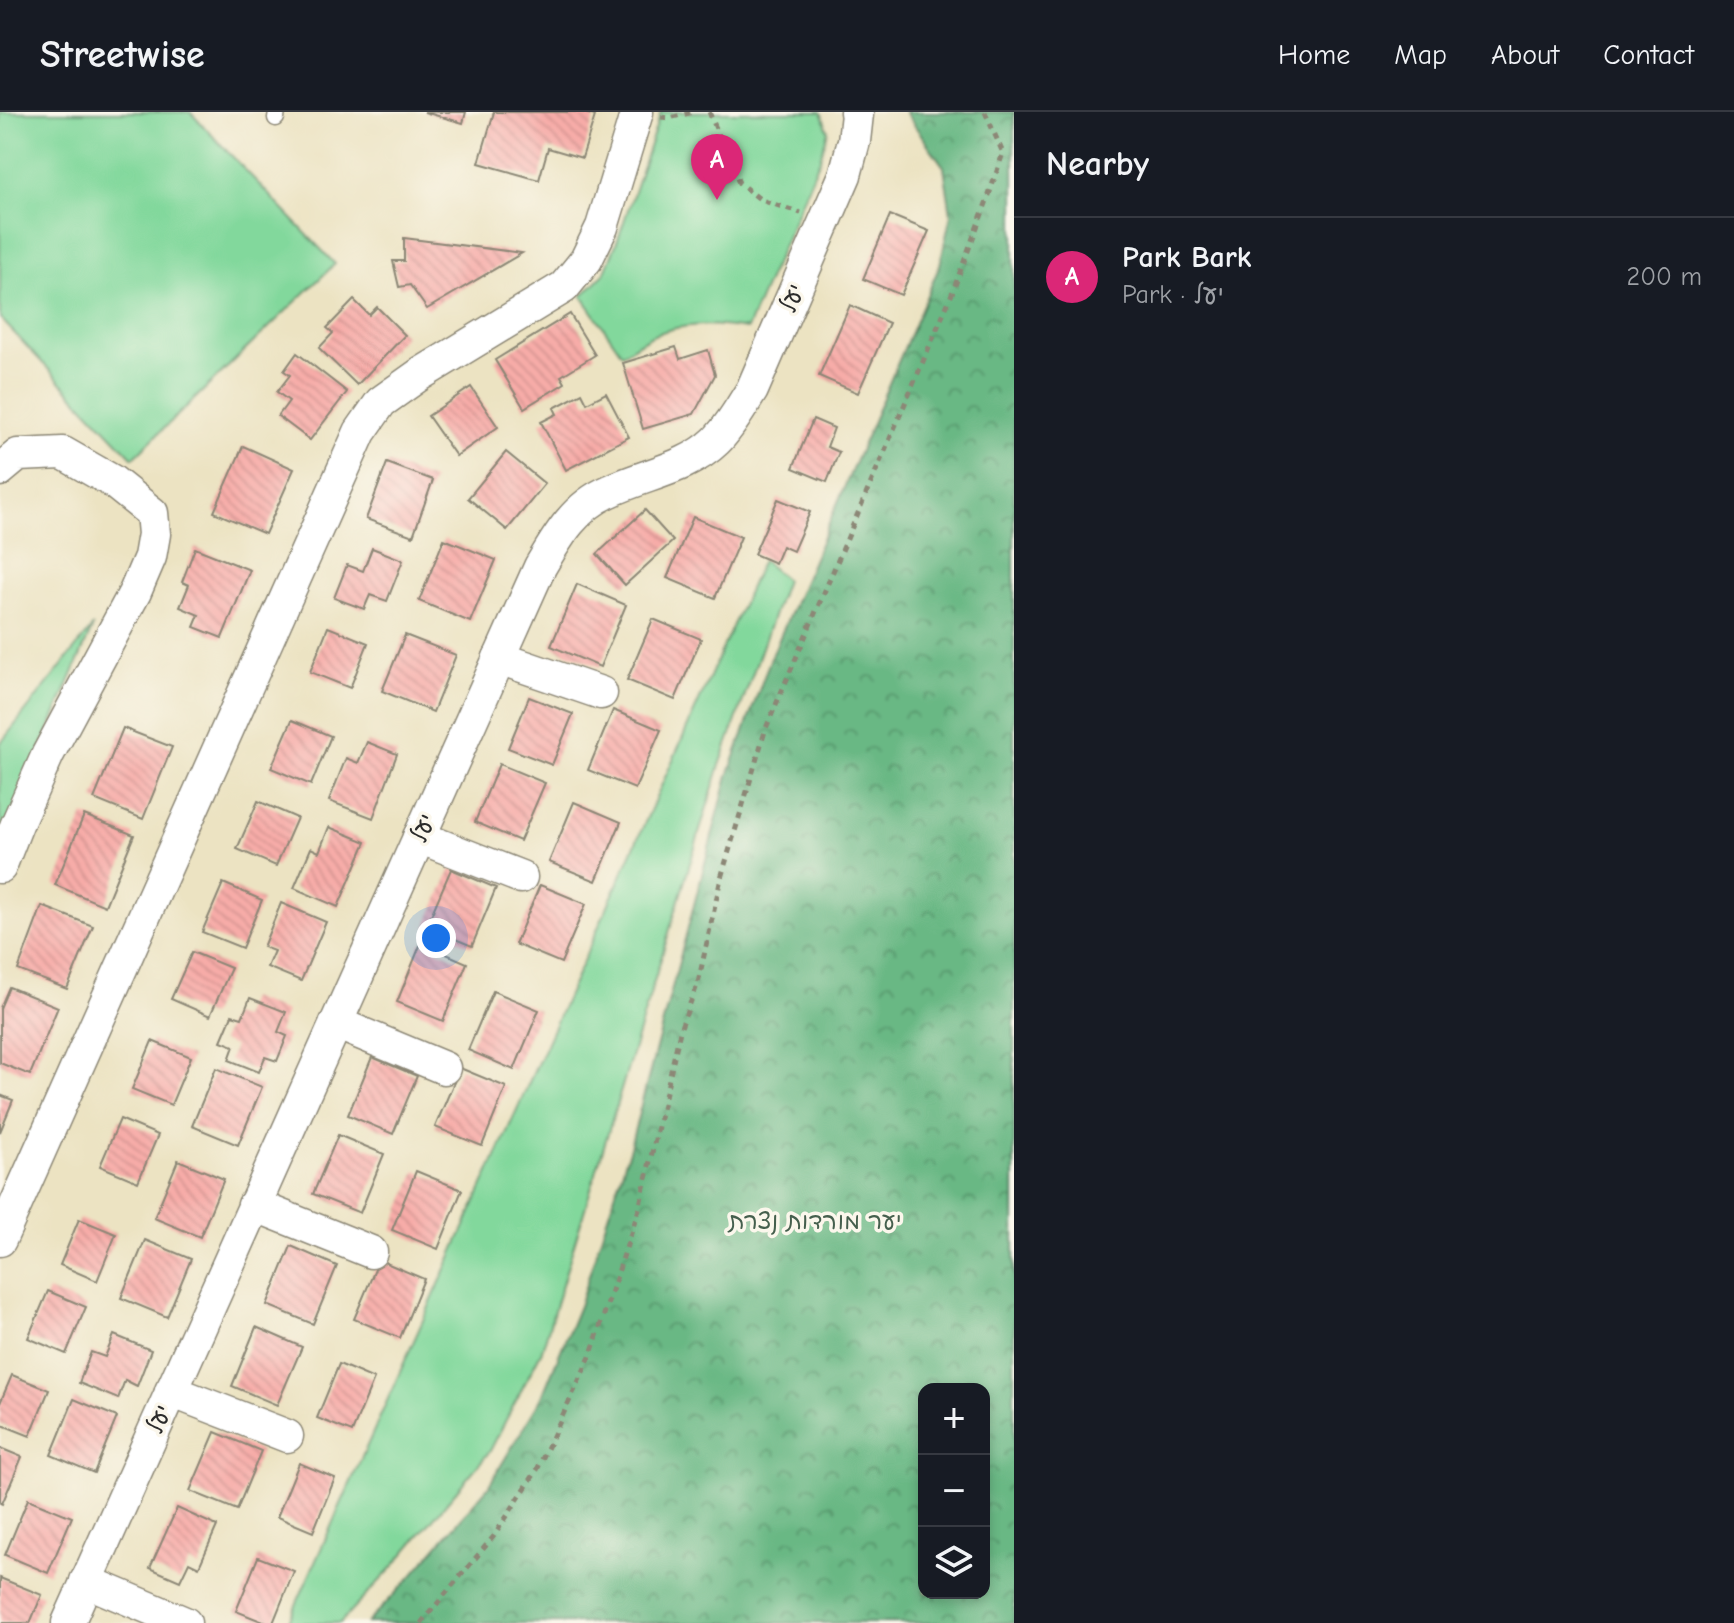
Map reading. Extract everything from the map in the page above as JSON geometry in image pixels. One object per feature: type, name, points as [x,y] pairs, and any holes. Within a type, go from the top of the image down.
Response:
[{"type":"street","points":[[0,1240],[360,432],[381,402],[406,384],[564,287],[586,260],[602,227],[637,112]]},
{"type":"street","name":"יעל","points":[[68,1623],[540,567],[571,518],[588,503],[609,491],[696,456],[716,441],[733,420],[752,390],[845,175],[854,141],[856,112]]},
{"type":"street","points":[[0,470],[18,455],[63,453],[112,481],[152,513],[154,534],[150,557],[135,592],[48,754],[0,867]]},
{"type":"street","points":[[499,658],[601,693]]},
{"type":"street","points":[[419,837],[521,877]]},
{"type":"street","points":[[336,1023],[444,1068]]},
{"type":"street","points":[[254,1205],[371,1252]]},
{"type":"street","points":[[171,1391],[287,1436]]},
{"type":"street","points":[[86,1581],[185,1623]]},
{"type":"path","points":[[709,112],[739,183],[761,200],[826,220]]},
{"type":"path","points":[[421,1623],[494,1536],[537,1470],[590,1357],[639,1209],[681,1027],[698,983],[721,878],[766,728],[951,296],[1003,153],[985,112]]},
{"type":"green space","points":[[0,112],[190,112],[335,264],[133,458],[0,318]]},
{"type":"green space","points":[[661,112],[821,112],[828,131],[820,159],[747,329],[712,325],[677,328],[654,335],[622,354],[582,296],[604,274]]},
{"type":"green space","name":"יער מורדות נצרת","points":[[905,112],[1014,112],[1014,1623],[367,1623],[488,1487],[541,1399],[579,1306],[630,1147],[728,776],[770,660],[940,265],[951,214],[944,167]]},
{"type":"green space","points":[[762,560],[786,580],[719,768],[542,1350],[490,1451],[392,1568],[340,1623],[288,1623]]},
{"type":"green space","points":[[93,626],[0,845],[0,744]]},
{"type":"building","points":[[424,112],[466,112],[463,123]]},
{"type":"building","points":[[494,112],[582,112],[595,116],[582,158],[548,148],[539,180],[479,163]]},
{"type":"building","points":[[890,215],[929,231],[901,295],[863,279]]},
{"type":"building","points":[[404,238],[522,253],[427,309],[410,285],[399,287],[393,261],[404,261]]},
{"type":"building","points":[[354,300],[369,315],[377,307],[405,335],[357,385],[319,348],[333,333],[327,328]]},
{"type":"building","points":[[850,305],[889,323],[858,393],[819,376]]},
{"type":"building","points":[[570,314],[595,355],[561,376],[565,383],[524,408],[495,360]]},
{"type":"building","points":[[676,347],[680,359],[708,350],[715,375],[694,414],[643,429],[623,363]]},
{"type":"building","points":[[297,353],[347,392],[310,440],[278,416],[289,401],[277,392],[290,375],[284,371]]},
{"type":"building","points":[[471,387],[498,427],[456,456],[428,416]]},
{"type":"building","points":[[582,393],[587,403],[606,393],[629,437],[566,470],[541,422],[557,414],[554,408]]},
{"type":"building","points":[[813,419],[834,428],[827,447],[839,452],[827,482],[793,468]]},
{"type":"building","points":[[243,446],[294,469],[265,534],[214,512]]},
{"type":"building","points":[[506,452],[545,484],[507,530],[468,498]]},
{"type":"building","points":[[387,463],[433,480],[413,536],[366,519]]},
{"type":"building","points":[[778,499],[810,512],[793,551],[782,546],[775,563],[754,554]]},
{"type":"building","points":[[645,510],[673,541],[625,585],[597,554]]},
{"type":"building","points":[[693,517],[741,537],[715,598],[667,578]]},
{"type":"building","points":[[444,539],[496,560],[470,622],[419,601]]},
{"type":"building","points":[[195,548],[250,570],[222,638],[194,627],[199,615],[180,607],[189,585],[182,582]]},
{"type":"building","points":[[372,548],[403,560],[387,601],[370,595],[364,609],[334,598],[347,565],[363,571]]},
{"type":"building","points":[[577,584],[626,605],[600,667],[551,646]]},
{"type":"building","points":[[653,619],[701,639],[675,700],[627,680]]},
{"type":"building","points":[[328,627],[368,643],[350,688],[310,672]]},
{"type":"building","points":[[405,635],[456,655],[433,712],[382,691]]},
{"type":"building","points":[[529,697],[573,714],[552,765],[508,748]]},
{"type":"building","points":[[613,710],[661,730],[635,789],[588,770]]},
{"type":"building","points":[[292,720],[331,736],[311,785],[271,768]]},
{"type":"building","points":[[123,728],[172,747],[143,819],[94,799]]},
{"type":"building","points":[[367,742],[397,754],[373,818],[329,801],[346,758],[358,763]]},
{"type":"building","points":[[499,764],[545,783],[520,841],[475,822]]},
{"type":"building","points":[[258,801],[297,818],[276,866],[237,849]]},
{"type":"building","points":[[574,802],[621,822],[596,881],[549,862]]},
{"type":"building","points":[[84,815],[134,835],[105,906],[55,885]]},
{"type":"building","points":[[329,827],[366,842],[338,907],[294,888],[311,848],[319,852]]},
{"type":"building","points":[[451,869],[496,888],[472,946],[426,927]]},
{"type":"building","points":[[223,883],[262,900],[242,948],[202,932]]},
{"type":"building","points":[[540,885],[586,904],[561,963],[515,944]]},
{"type":"building","points":[[281,903],[326,922],[301,981],[267,967],[274,951],[263,947]]},
{"type":"building","points":[[42,906],[93,926],[67,989],[18,970]]},
{"type":"building","points":[[421,943],[467,963],[443,1021],[397,1002]]},
{"type":"building","points":[[192,952],[231,968],[210,1016],[171,999]]},
{"type":"building","points":[[9,987],[58,1007],[30,1075],[0,1063],[0,1008]]},
{"type":"building","points":[[493,991],[539,1010],[514,1070],[468,1050]]},
{"type":"building","points":[[250,998],[286,1012],[278,1032],[287,1036],[277,1061],[265,1057],[259,1072],[229,1060],[234,1046],[221,1041],[232,1015],[242,1018]]},
{"type":"building","points":[[152,1041],[191,1057],[171,1105],[132,1089]]},
{"type":"building","points":[[372,1057],[417,1076],[393,1134],[348,1115]]},
{"type":"building","points":[[216,1068],[262,1087],[238,1145],[192,1126]]},
{"type":"building","points":[[460,1068],[506,1087],[482,1146],[435,1127]]},
{"type":"building","points":[[0,1095],[13,1100],[0,1132]]},
{"type":"building","points":[[120,1119],[158,1135],[138,1182],[100,1166]]},
{"type":"building","points":[[338,1135],[384,1154],[360,1213],[313,1194]]},
{"type":"building","points":[[178,1160],[224,1179],[200,1237],[154,1218]]},
{"type":"building","points":[[416,1171],[462,1190],[438,1249],[392,1230]]},
{"type":"building","points":[[79,1219],[116,1234],[97,1281],[60,1265]]},
{"type":"building","points":[[145,1240],[191,1259],[167,1317],[121,1298]]},
{"type":"building","points":[[291,1246],[337,1266],[313,1324],[267,1305]]},
{"type":"building","points":[[379,1260],[424,1279],[400,1338],[354,1319]]},
{"type":"building","points":[[48,1291],[86,1307],[66,1354],[28,1338]]},
{"type":"building","points":[[256,1327],[302,1347],[277,1405],[232,1386]]},
{"type":"building","points":[[114,1335],[151,1350],[137,1386],[125,1380],[118,1399],[79,1383],[91,1352],[105,1357]]},
{"type":"building","points":[[339,1364],[374,1379],[352,1432],[317,1418]]},
{"type":"building","points":[[12,1375],[49,1390],[30,1436],[0,1424],[0,1403]]},
{"type":"building","points":[[74,1399],[117,1417],[94,1473],[51,1455]]},
{"type":"building","points":[[215,1432],[261,1451],[237,1510],[190,1491]]},
{"type":"building","points":[[0,1448],[22,1457],[2,1504],[0,1503]]},
{"type":"building","points":[[299,1463],[335,1478],[313,1532],[277,1517]]},
{"type":"building","points":[[28,1499],[72,1517],[48,1573],[5,1555]]},
{"type":"building","points":[[177,1508],[217,1526],[199,1567],[189,1562],[180,1581],[150,1568]]},
{"type":"building","points":[[258,1557],[294,1571],[273,1623],[236,1611]]},
{"type":"building","points":[[0,1578],[42,1595],[30,1623],[0,1623]]},
{"type":"place","name":"Park Bark","points":[[717,200]]}]
